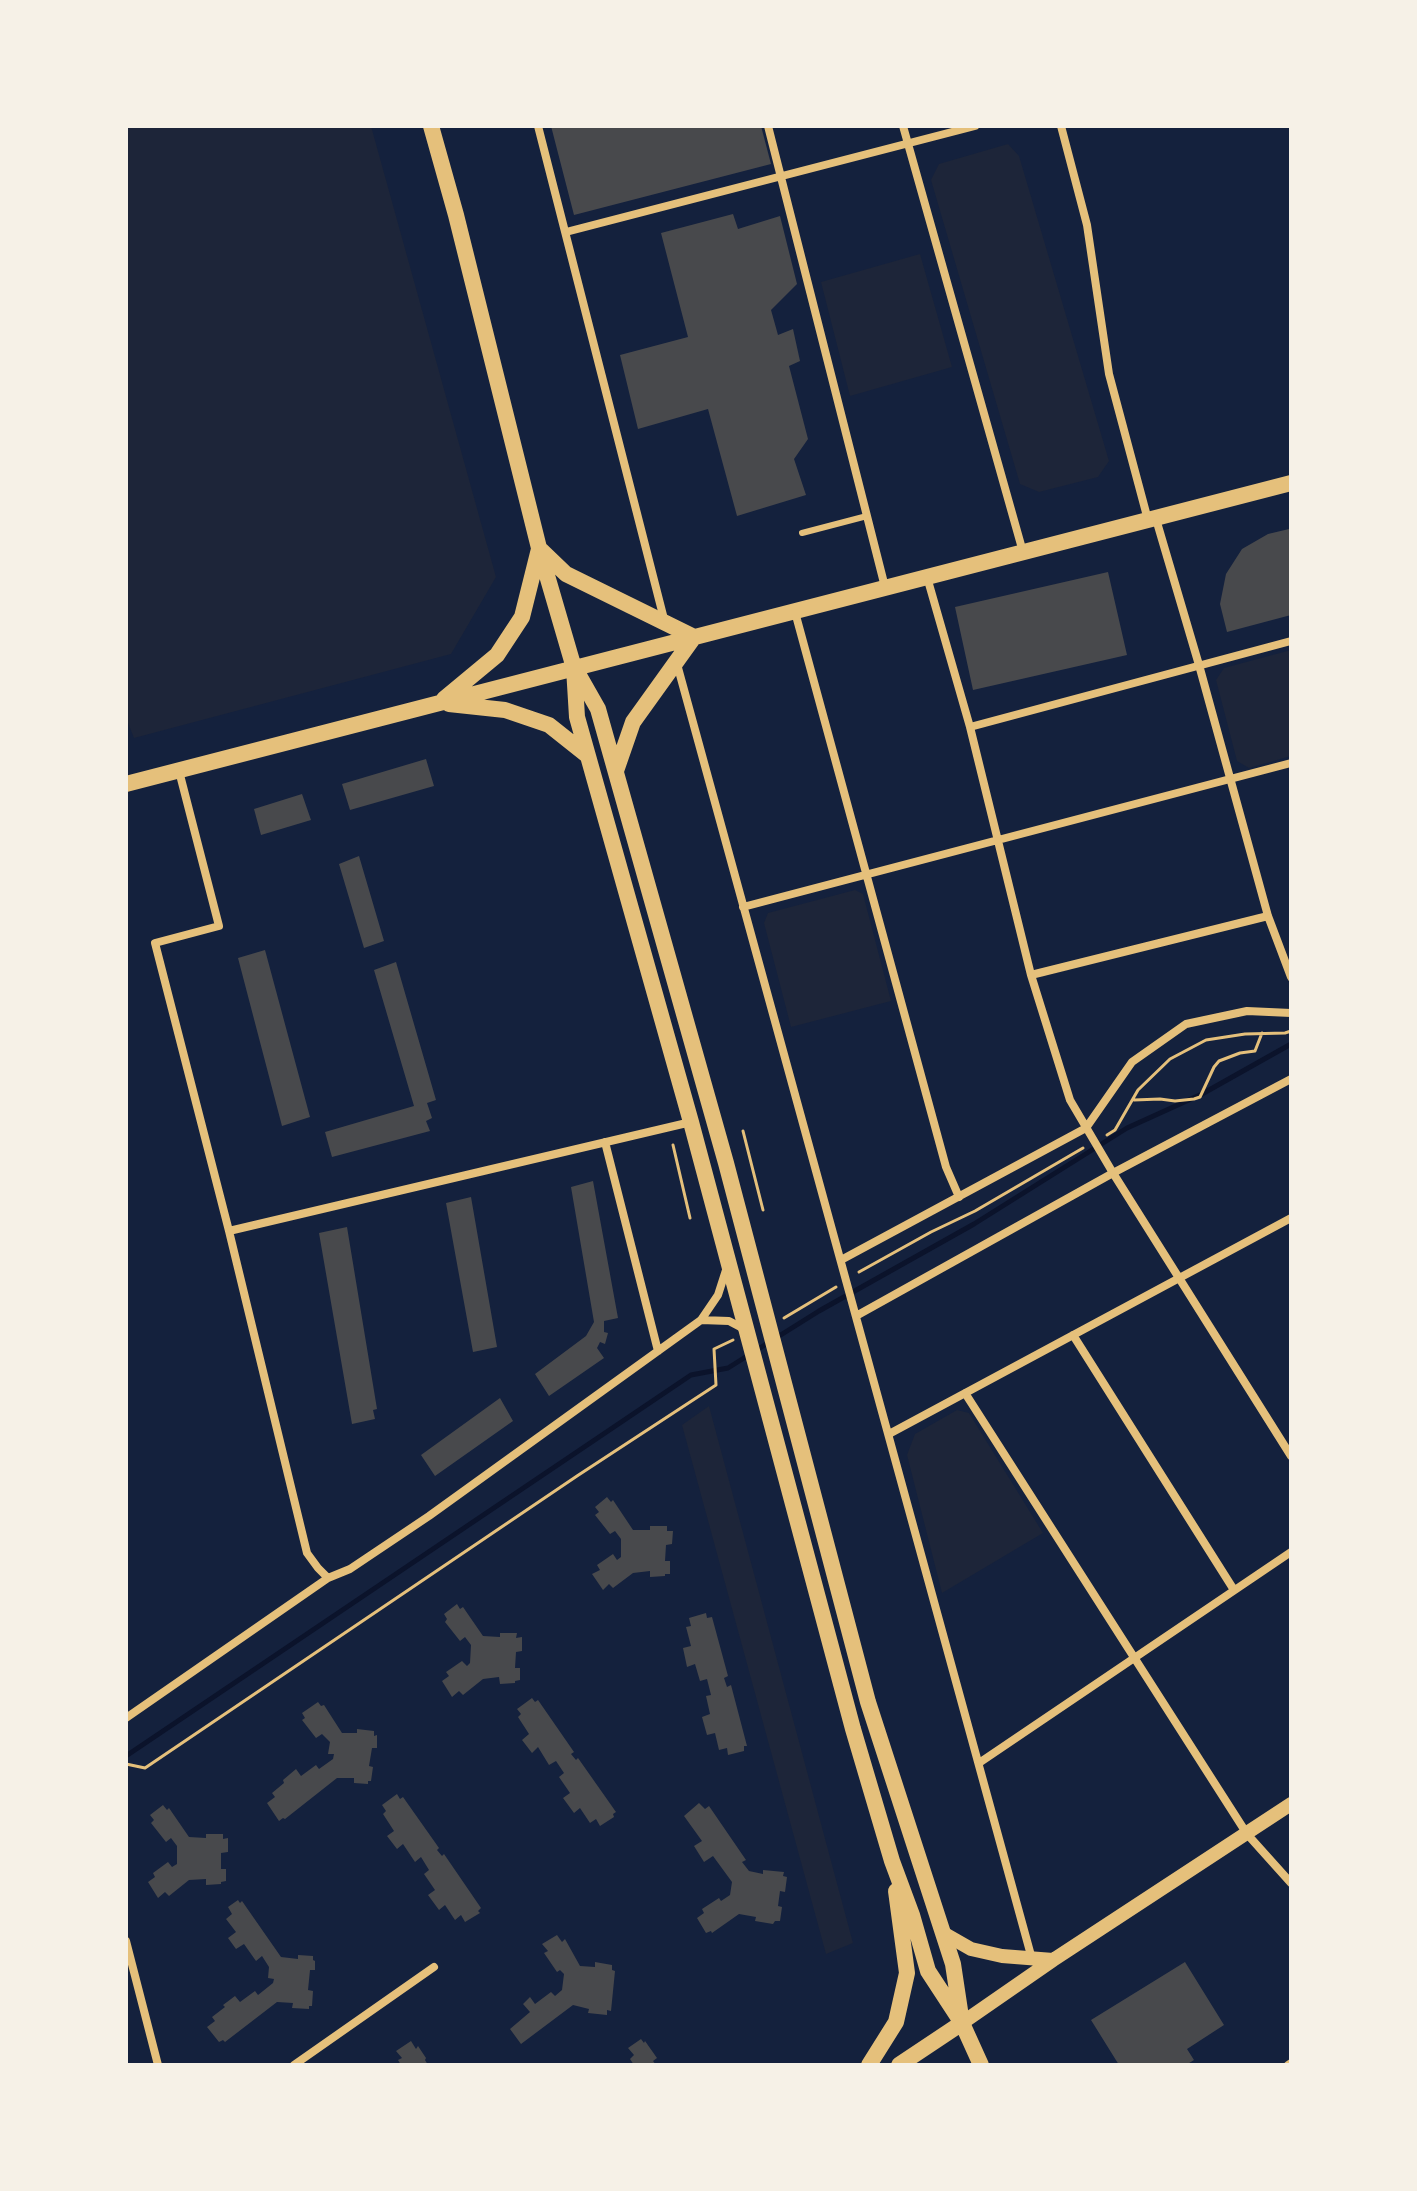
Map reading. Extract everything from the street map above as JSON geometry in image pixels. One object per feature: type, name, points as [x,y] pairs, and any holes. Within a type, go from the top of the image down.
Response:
[{"type":"main road","points":[[431,126],[539,548],[574,668],[577,717],[691,1122],[728,1262],[740,1323],[757,1369],[853,1729],[928,1971],[962,2023],[981,2065]]},
{"type":"main road","points":[[126,784],[1291,483]]},
{"type":"main road","points":[[539,548],[566,574],[694,637]]},
{"type":"main road","points":[[440,703],[497,655],[522,617],[539,548]]},
{"type":"main road","points":[[616,771],[633,722],[694,637]]},
{"type":"main road","points":[[574,668],[598,709],[616,771],[726,1163],[868,1702],[953,1964],[962,2023]]},
{"type":"main road","points":[[440,703],[505,710],[549,725],[588,756]]},
{"type":"main road","points":[[869,2065],[896,2022],[907,1973],[892,1861]]},
{"type":"main road","points":[[899,2065],[962,2023]]},
{"type":"street","points":[[538,126],[665,624]]},
{"type":"street","points":[[768,126],[885,587]]},
{"type":"street","points":[[903,126],[1023,552]]},
{"type":"street","points":[[566,232],[975,126]]},
{"type":"street","points":[[1061,126],[1087,225],[1109,374],[1199,665],[1268,916],[1291,977]]},
{"type":"street","points":[[927,577],[970,727],[1031,975],[1070,1100],[1291,1456]]},
{"type":"street","points":[[795,611],[946,1167],[959,1197]]},
{"type":"street","points":[[970,727],[1291,641]]},
{"type":"street","points":[[677,664],[1032,1959]]},
{"type":"street","points":[[743,907],[1291,763]]},
{"type":"street","points":[[179,771],[219,926],[155,943],[307,1553],[328,1578]]},
{"type":"street","points":[[1031,975],[1268,916]]},
{"type":"street","points":[[841,1260],[1086,1128],[1132,1062],[1186,1024],[1247,1011],[1291,1013]]},
{"type":"street","points":[[856,1316],[1113,1173],[1291,1079]]},
{"type":"street","points":[[229,1231],[691,1122]]},
{"type":"street","points":[[605,1142],[658,1351]]},
{"type":"street","points":[[889,1434],[1291,1218]]},
{"type":"street","points":[[126,1718],[328,1578],[350,1569],[429,1516],[701,1320],[718,1295],[728,1262]]},
{"type":"street","points":[[701,1320],[740,1323]]},
{"type":"street","points":[[1073,1335],[1234,1590]]},
{"type":"street","points":[[965,1393],[1247,1834],[1291,1883]]},
{"type":"street","points":[[979,1763],[1291,1552]]},
{"type":"street","points":[[962,2023],[1291,1804]]},
{"type":"street","points":[[943,1933],[971,1949],[1002,1956],[1053,1960]]},
{"type":"street","points":[[126,1941],[158,2065]]},
{"type":"street","points":[[294,2065],[434,1967]]},
{"type":"lane","points":[[802,533],[867,516]]},
{"type":"path","points":[[1133,1100],[1175,1101],[1200,1097],[1219,1061],[1255,1051],[1262,1033]]},
{"type":"path","points":[[743,1131],[763,1210]]},
{"type":"path","points":[[673,1145],[690,1218]]},
{"type":"path","points":[[126,1764],[145,1768],[716,1385],[714,1349]]},
{"type":"shaded area","points":[[126,126],[371,126],[496,577],[451,654],[134,738],[126,718]]},
{"type":"shaded area","points":[[1008,144],[1019,156],[1109,461],[1098,477],[1039,492],[1020,484],[931,180],[939,164]]},
{"type":"shaded area","points":[[920,254],[952,367],[850,396],[821,282]]},
{"type":"shaded area","points":[[1291,650],[1291,756],[1249,768],[1237,761],[1216,680],[1224,668]]},
{"type":"shaded area","points":[[855,890],[863,894],[891,1001],[791,1027],[764,923],[768,913]]},
{"type":"shaded area","points":[[709,1406],[853,1943],[826,1954],[682,1425]]},
{"type":"shaded area","points":[[957,1410],[969,1413],[1043,1533],[942,1593],[907,1455],[915,1434]]},
{"type":"building","points":[[551,126],[761,126],[771,164],[574,215]]},
{"type":"building","points":[[733,214],[738,229],[780,216],[797,284],[771,310],[778,335],[793,329],[800,361],[789,366],[808,439],[794,459],[806,495],[737,516],[708,409],[638,429],[620,355],[688,337],[661,233]]},
{"type":"building","points":[[1289,529],[1291,615],[1227,632],[1220,604],[1226,574],[1242,549],[1268,534]]},
{"type":"building","points":[[1108,572],[1127,655],[973,690],[955,607]]},
{"type":"building","points":[[426,759],[434,786],[350,810],[342,784]]},
{"type":"building","points":[[302,794],[311,820],[261,835],[254,809]]},
{"type":"building","points":[[359,856],[384,941],[364,948],[339,864]]},
{"type":"building","points":[[265,950],[310,1117],[282,1126],[238,958]]},
{"type":"building","points":[[396,962],[436,1100],[427,1103],[432,1118],[426,1121],[430,1131],[332,1157],[325,1132],[414,1106],[374,970]]},
{"type":"building","points":[[593,1181],[618,1318],[604,1321],[604,1332],[608,1333],[605,1344],[600,1342],[597,1348],[604,1358],[549,1396],[535,1374],[586,1336],[594,1322],[571,1187]]},
{"type":"building","points":[[471,1197],[497,1347],[473,1352],[446,1203]]},
{"type":"building","points":[[347,1227],[377,1409],[373,1410],[375,1419],[352,1424],[319,1233]]},
{"type":"building","points":[[500,1398],[513,1421],[435,1476],[421,1455]]},
{"type":"building","points":[[607,1497],[611,1502],[613,1500],[633,1530],[667,1526],[667,1531],[673,1531],[672,1544],[666,1545],[665,1561],[670,1561],[670,1574],[650,1577],[650,1571],[633,1573],[613,1588],[609,1584],[603,1590],[592,1574],[600,1570],[597,1565],[613,1554],[617,1560],[621,1557],[621,1539],[615,1531],[610,1534],[595,1515],[599,1512],[595,1507]]},
{"type":"building","points":[[457,1604],[460,1609],[463,1607],[483,1636],[500,1637],[500,1633],[517,1633],[516,1638],[522,1637],[522,1651],[516,1652],[515,1668],[520,1668],[520,1680],[500,1684],[499,1677],[483,1679],[463,1695],[459,1691],[452,1697],[442,1681],[449,1676],[446,1672],[462,1661],[467,1666],[470,1663],[471,1645],[465,1637],[460,1641],[445,1622],[444,1614]]},
{"type":"building","points":[[706,1613],[707,1618],[712,1617],[728,1676],[724,1678],[727,1687],[731,1685],[747,1746],[744,1746],[744,1751],[728,1755],[727,1748],[719,1750],[715,1733],[707,1735],[702,1717],[710,1714],[706,1696],[711,1695],[707,1679],[700,1681],[695,1664],[687,1667],[683,1648],[691,1646],[686,1627],[691,1626],[689,1618]]},
{"type":"building","points":[[532,1698],[535,1702],[538,1700],[574,1752],[571,1754],[576,1760],[578,1758],[616,1812],[614,1817],[600,1826],[596,1819],[590,1823],[580,1808],[574,1813],[563,1798],[570,1793],[559,1777],[564,1773],[556,1761],[549,1765],[538,1747],[532,1753],[522,1740],[529,1734],[518,1717],[521,1714],[517,1709]]},
{"type":"building","points":[[318,1702],[324,1705],[342,1733],[357,1733],[357,1729],[374,1731],[374,1736],[377,1735],[377,1748],[372,1748],[369,1766],[373,1767],[371,1781],[368,1784],[354,1783],[354,1778],[337,1778],[279,1821],[267,1803],[275,1797],[272,1793],[284,1783],[283,1780],[296,1769],[301,1776],[316,1765],[319,1769],[333,1759],[334,1754],[328,1754],[330,1742],[322,1734],[316,1738],[302,1720],[305,1718],[302,1713]]},
{"type":"building","points":[[397,1794],[400,1799],[403,1797],[439,1848],[437,1850],[442,1856],[444,1854],[481,1908],[480,1913],[465,1922],[461,1915],[455,1920],[445,1905],[439,1910],[428,1895],[435,1890],[424,1874],[429,1870],[421,1857],[415,1862],[403,1844],[397,1849],[387,1836],[394,1831],[383,1814],[386,1811],[382,1805]]},
{"type":"building","points":[[699,1803],[705,1809],[709,1806],[746,1860],[742,1862],[749,1871],[763,1874],[763,1870],[784,1872],[783,1876],[787,1877],[785,1892],[780,1891],[780,1921],[773,1924],[755,1921],[756,1917],[739,1914],[712,1933],[706,1933],[697,1918],[704,1913],[702,1909],[730,1895],[732,1882],[713,1856],[704,1862],[694,1846],[702,1841],[684,1816]]},
{"type":"building","points":[[163,1805],[167,1810],[169,1808],[189,1837],[206,1838],[206,1834],[223,1834],[223,1839],[228,1838],[228,1852],[221,1853],[221,1869],[226,1869],[226,1881],[206,1885],[206,1879],[189,1880],[169,1896],[165,1892],[158,1898],[148,1882],[155,1877],[153,1873],[168,1862],[172,1867],[177,1864],[177,1846],[171,1838],[166,1842],[151,1823],[154,1820],[150,1815]]},
{"type":"building","points":[[238,1900],[240,1903],[242,1901],[281,1957],[298,1959],[298,1955],[313,1956],[315,1970],[310,1970],[308,1990],[313,1991],[312,2006],[309,2009],[292,2008],[293,2003],[277,2002],[225,2042],[219,2042],[207,2027],[215,2021],[212,2017],[235,1996],[240,2002],[255,1991],[258,1995],[274,1979],[268,1978],[269,1967],[262,1956],[256,1961],[244,1944],[236,1949],[228,1938],[236,1932],[226,1919],[232,1914],[228,1907]]},
{"type":"building","points":[[557,1935],[562,1942],[565,1939],[580,1966],[595,1967],[595,1962],[612,1965],[615,1971],[611,2011],[607,2010],[607,2015],[588,2013],[589,2009],[573,2005],[521,2044],[510,2029],[530,2012],[523,2004],[530,1997],[535,2004],[551,1992],[555,1996],[562,1990],[564,1974],[560,1970],[557,1972],[544,1953],[548,1951],[542,1944]]},
{"type":"building","points":[[1185,1962],[1224,2025],[1187,2049],[1194,2060],[1186,2065],[1119,2065],[1091,2020]]},
{"type":"building","points":[[641,2039],[657,2058],[653,2061],[656,2065],[634,2065],[630,2059],[634,2055],[628,2048]]},
{"type":"building","points":[[411,2041],[416,2049],[418,2046],[428,2065],[401,2065],[398,2060],[402,2058],[396,2051]]},
{"type":"waterway","points":[[126,1756],[691,1375],[728,1368],[819,1311],[974,1224],[1127,1128],[1202,1094],[1291,1044]]}]
